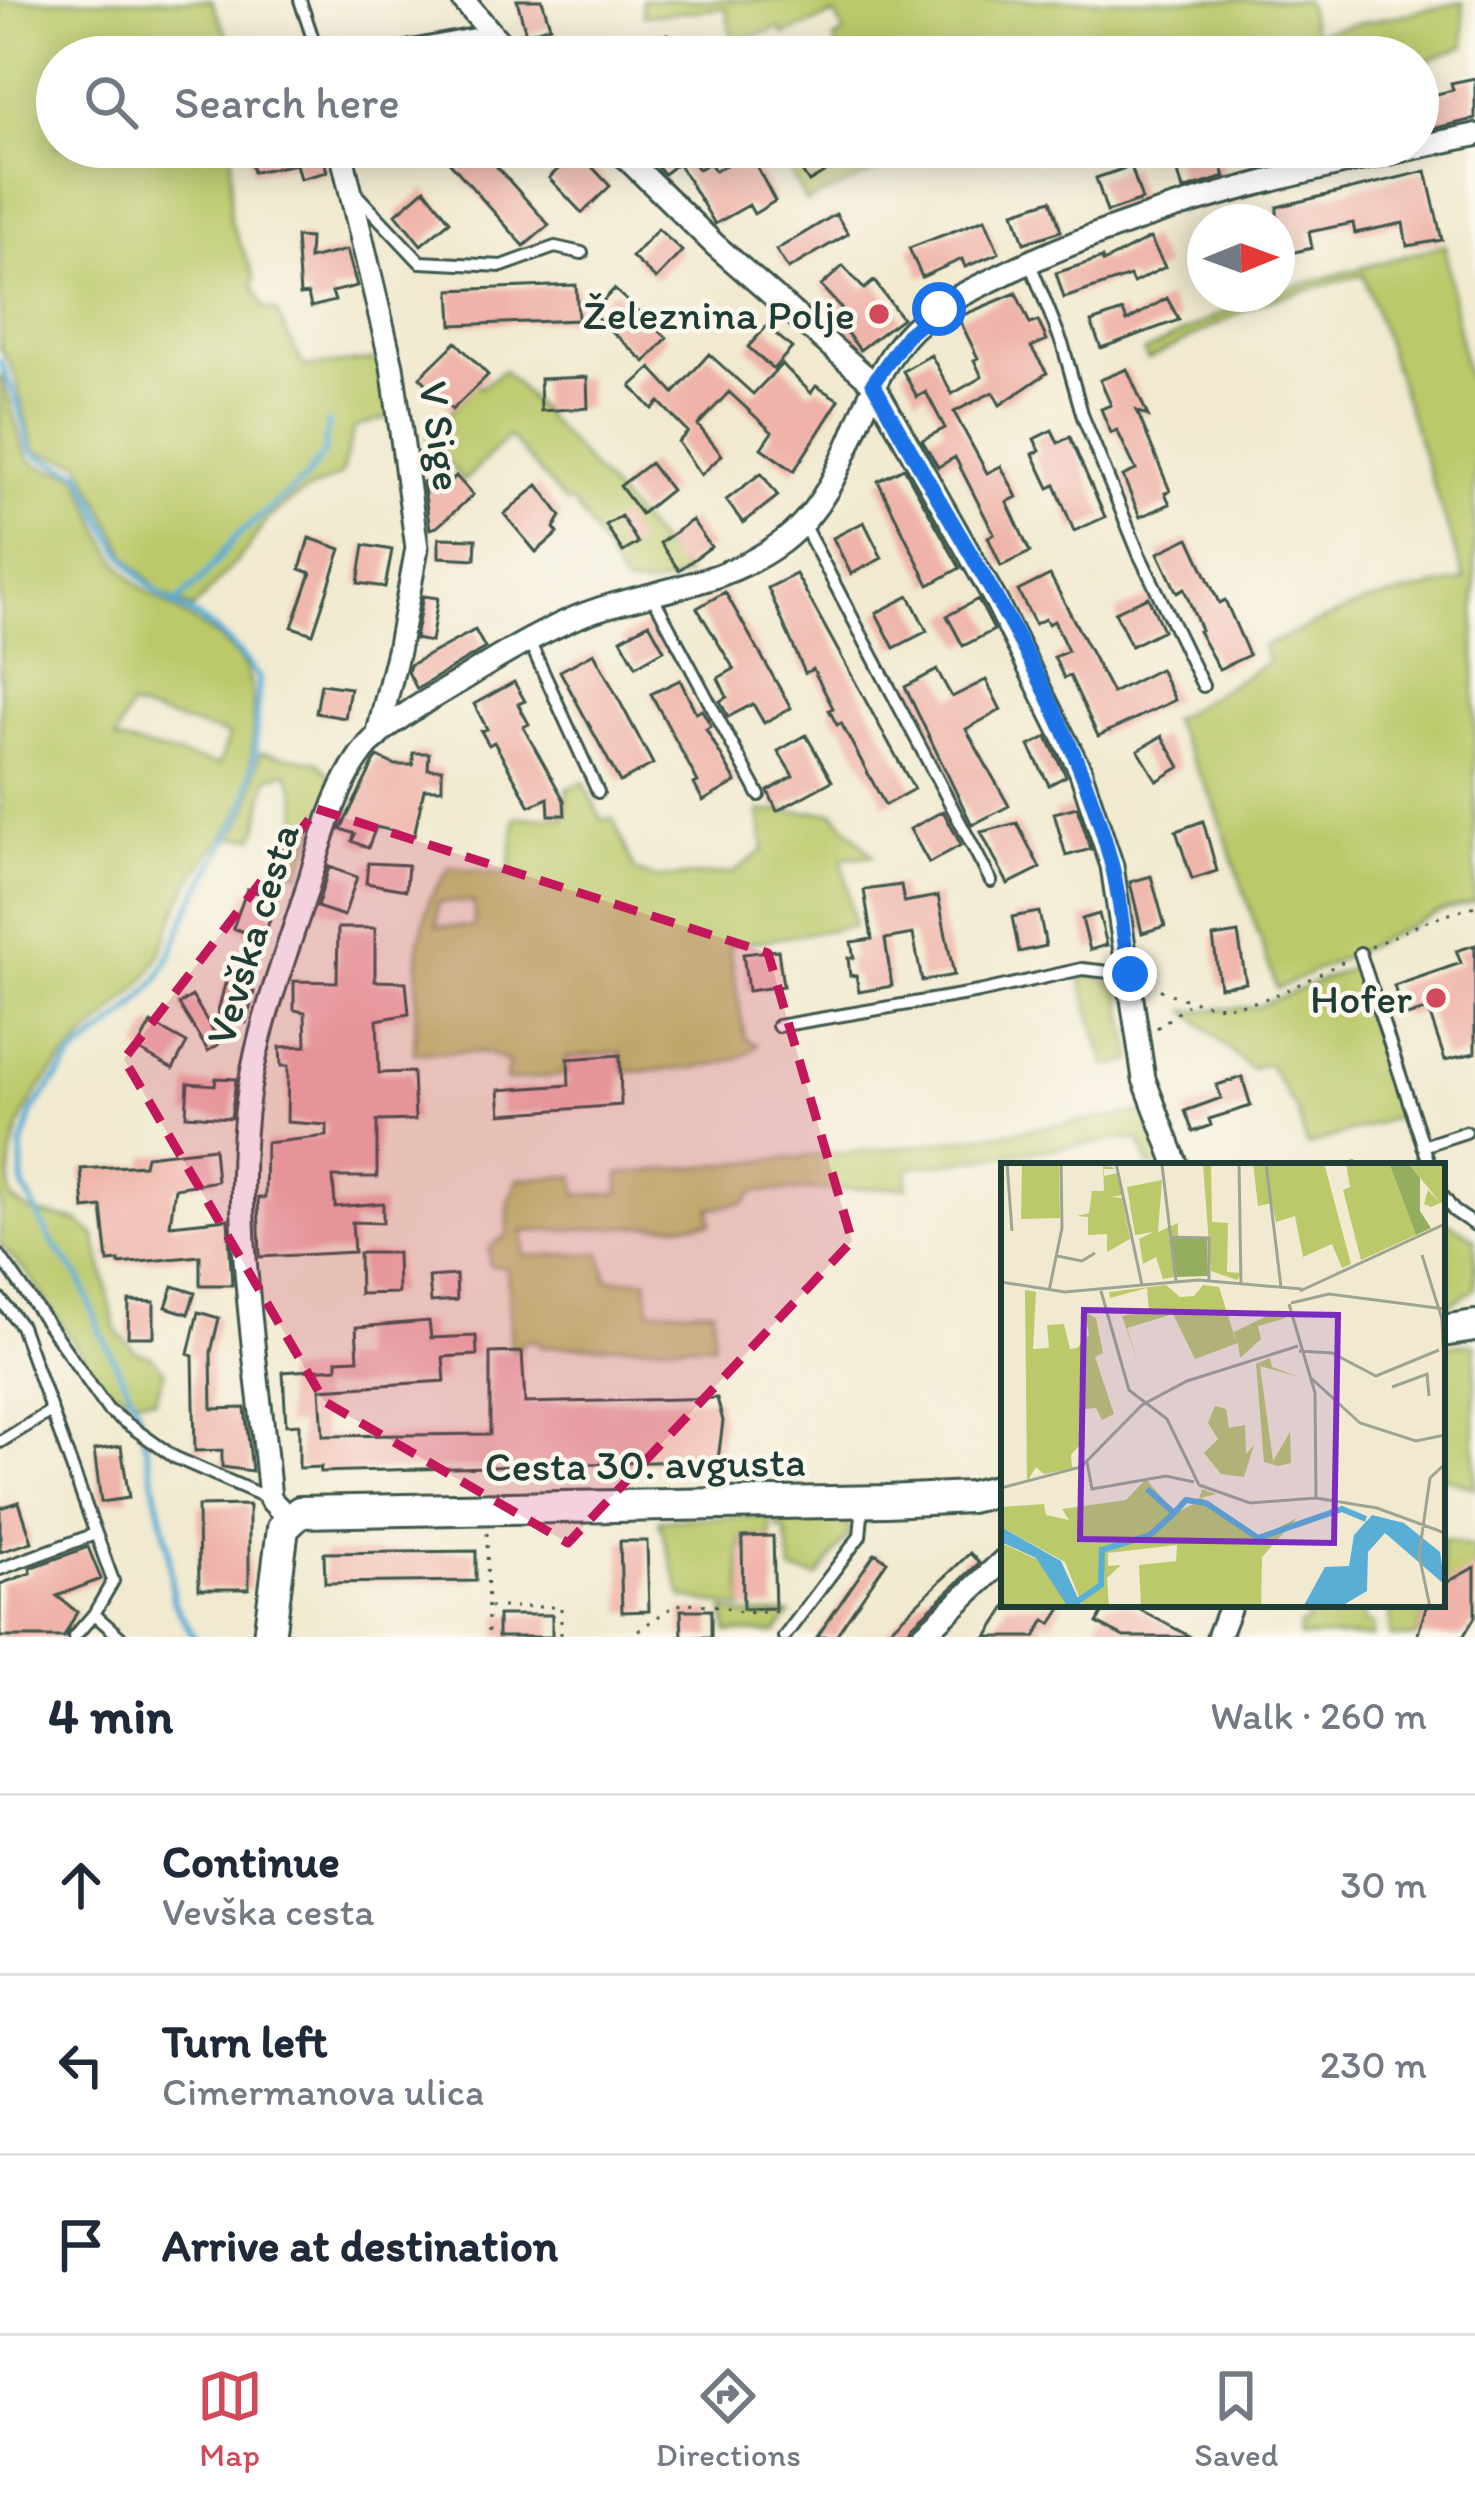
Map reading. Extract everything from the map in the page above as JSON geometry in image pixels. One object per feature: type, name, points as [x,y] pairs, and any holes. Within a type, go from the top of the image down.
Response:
[{"type":"street","points":[[464,0],[493,36]]},
{"type":"street","name":"Vevška cesta","points":[[1439,144],[1475,135]]},
{"type":"street","name":"V Sige","points":[[345,168],[392,366],[417,548],[377,736]]},
{"type":"street","points":[[636,168],[715,245],[873,383],[1033,669],[1080,770],[1112,866],[1144,1079],[1176,1163]]},
{"type":"street","name":"Vevška cesta","points":[[269,1637],[283,1528],[243,1206],[249,1092],[266,1013],[335,811],[353,771],[377,736],[463,679],[590,612],[732,572],[780,543],[803,524],[844,463],[873,383],[919,324],[963,295],[1087,237],[1212,198],[1337,168]]},
{"type":"street","name":"Cesta 30. avgusta","points":[[279,1509],[863,1502],[970,1497],[1001,1490]]},
{"type":"street","points":[[921,1637],[1001,1563]]},
{"type":"street","points":[[1218,1637],[1230,1607]]},
{"type":"lane","points":[[300,0],[312,36]]},
{"type":"lane","points":[[349,186],[420,262],[502,266],[555,247],[582,253]]},
{"type":"lane","points":[[1029,261],[1107,476],[1203,686]]},
{"type":"lane","points":[[803,524],[991,881]]},
{"type":"lane","points":[[652,595],[759,794]]},
{"type":"lane","points":[[530,643],[598,792]]},
{"type":"lane","points":[[1360,953],[1429,1163]]},
{"type":"lane","points":[[778,1026],[979,992],[1082,969],[1130,974]]},
{"type":"lane","points":[[1423,1146],[1466,1132]]},
{"type":"lane","points":[[1445,1199],[1475,1225]]},
{"type":"lane","points":[[0,1256],[108,1410],[174,1457],[279,1509]]},
{"type":"lane","points":[[0,1299],[21,1326],[113,1581],[74,1637]]},
{"type":"lane","points":[[0,1442],[51,1411]]},
{"type":"lane","points":[[784,1637],[860,1536],[863,1502]]},
{"type":"lane","points":[[0,1569],[95,1534]]},
{"type":"lane","points":[[94,1614],[121,1637]]},
{"type":"path","points":[[1130,974],[1189,1004],[1246,1004],[1277,997],[1424,922],[1475,906]]},
{"type":"path","points":[[1138,1050],[1160,1024],[1189,1004]]},
{"type":"path","points":[[486,1520],[488,1637]]},
{"type":"path","points":[[628,1637],[674,1606],[688,1603],[744,1613],[804,1611]]},
{"type":"path","points":[[488,1607],[560,1607],[561,1637]]},
{"type":"highlighted area","points":[[317,809],[768,953],[852,1241],[568,1543],[325,1402],[124,1059]]},
{"type":"green space","points":[[0,0],[211,0],[227,36],[36,36],[36,168],[231,168],[230,220],[265,309],[275,310],[304,367],[384,359],[395,415],[354,428],[341,475],[294,498],[267,519],[249,547],[193,609],[159,592],[129,559],[80,462],[37,452],[14,373],[0,348]]},
{"type":"green space","points":[[642,0],[1306,0],[1314,33],[1463,2],[1465,46],[1439,56],[1439,36],[839,36],[844,33],[835,14],[783,35],[780,28],[732,36],[726,8],[643,16]]},
{"type":"green space","points":[[788,168],[883,168],[806,202]]},
{"type":"green space","points":[[1445,245],[1463,360],[1475,403],[1475,902],[1441,911],[1277,989],[1213,800],[1171,720],[1268,662],[1263,646],[1366,602],[1465,580],[1363,274],[1295,293],[1295,286]]},
{"type":"green space","points":[[1224,312],[1241,312],[1148,360],[1144,352]]},
{"type":"green space","points":[[504,370],[687,574],[657,585],[625,585],[580,512],[572,502],[566,503],[509,436],[464,481],[427,439],[475,385],[480,388]]},
{"type":"green space","points":[[0,374],[30,460],[78,476],[123,569],[146,591],[215,636],[242,662],[249,678],[253,722],[249,776],[238,813],[189,884],[149,974],[70,1054],[31,1102],[11,1162],[11,1199],[32,1212],[78,1221],[95,1236],[116,1330],[135,1351],[151,1356],[165,1371],[155,1399],[133,1398],[101,1384],[27,1273],[0,1245]],"holes":[[[130,707],[229,735],[219,765],[115,740]]]},
{"type":"green space","points":[[260,752],[318,762],[335,780],[300,873],[292,870],[298,807],[287,772],[269,777],[255,837],[232,838],[249,808]]},
{"type":"green space","points":[[584,782],[601,819],[613,819],[636,872],[657,878],[733,873],[764,850],[759,811],[833,812],[873,856],[842,858],[854,926],[729,946],[745,1038],[757,1045],[747,1054],[696,1068],[624,1072],[621,1052],[566,1057],[566,1075],[506,1081],[508,1062],[485,1052],[414,1053],[419,942],[430,898],[450,867],[509,876],[515,817],[565,818],[567,789]],"holes":[[[438,902],[474,902],[474,927],[437,926]]]},
{"type":"green space","points":[[1354,967],[1402,1115],[1307,1146],[1297,1111],[1269,1065],[1252,1070],[1187,1011],[1256,1007]]},
{"type":"green space","points":[[1094,976],[1119,986],[1134,1061],[1106,1066],[1080,977]]},
{"type":"green space","points":[[1148,1112],[1169,1163],[1148,1163],[1140,1140],[1117,1140],[908,1168],[907,1187],[754,1192],[744,1203],[710,1208],[711,1223],[523,1232],[525,1256],[601,1253],[607,1279],[647,1280],[650,1310],[713,1309],[713,1344],[540,1347],[539,1341],[520,1342],[521,1349],[511,1349],[507,1268],[489,1265],[489,1248],[507,1235],[509,1200],[518,1179],[575,1176],[577,1195],[619,1193],[619,1174],[908,1147]]},
{"type":"green space","points":[[1445,1221],[1475,1238],[1475,1289],[1446,1306]]},
{"type":"green space","points":[[1475,1344],[1475,1488],[1445,1478],[1445,1347]]},
{"type":"green space","points":[[770,1516],[771,1536],[742,1537],[743,1609],[682,1597],[659,1520]]},
{"type":"green space","points":[[775,1516],[846,1517],[850,1533],[818,1577],[792,1571],[785,1529],[778,1529]]},
{"type":"green space","points":[[1445,1540],[1475,1548],[1475,1569],[1445,1584]]},
{"type":"green space","points":[[1306,1607],[1364,1607],[1364,1623],[1372,1624],[1373,1637],[1299,1637],[1299,1625],[1307,1624]]},
{"type":"green space","points":[[1390,1607],[1426,1607],[1417,1637],[1391,1637]]},
{"type":"green space","points":[[724,1610],[743,1615],[790,1614],[776,1633],[728,1632]]},
{"type":"building","points":[[517,0],[542,0],[550,26],[526,34]]},
{"type":"building","points":[[1475,78],[1475,119],[1439,127],[1439,94],[1453,90],[1451,83]]},
{"type":"building","points":[[297,168],[326,168],[327,172],[300,179]]},
{"type":"building","points":[[455,168],[498,168],[549,225],[524,246]]},
{"type":"building","points":[[559,168],[593,168],[610,186],[582,213],[549,178]]},
{"type":"building","points":[[681,168],[757,168],[775,201],[754,214],[749,205],[715,224]]},
{"type":"building","points":[[800,168],[832,168],[809,182]]},
{"type":"building","points":[[1132,168],[1142,200],[1107,212],[1096,178]]},
{"type":"building","points":[[1177,168],[1222,168],[1225,177],[1183,190]]},
{"type":"building","points":[[1426,171],[1442,240],[1407,246],[1403,223],[1355,233],[1353,223],[1309,232],[1312,248],[1295,252],[1295,204],[1289,204]]},
{"type":"building","points":[[425,189],[450,221],[421,245],[396,214]]},
{"type":"building","points":[[1051,200],[1061,231],[1024,243],[1014,212]]},
{"type":"building","points":[[836,214],[848,234],[788,269],[776,250]]},
{"type":"building","points":[[985,219],[999,253],[965,267],[962,259],[922,277],[909,248]]},
{"type":"building","points":[[658,229],[682,251],[656,279],[632,257]]},
{"type":"building","points":[[296,237],[310,238],[309,259],[347,250],[357,286],[332,292],[335,301],[311,307],[308,294],[300,295]]},
{"type":"building","points":[[1150,238],[1165,267],[1133,283],[1130,276],[1064,298],[1056,273],[1102,258],[1103,262]]},
{"type":"building","name":"Železnina Polje","points":[[843,266],[864,289],[874,281],[902,318],[860,350],[842,327],[852,320],[821,286]]},
{"type":"building","points":[[576,285],[578,320],[452,325],[450,290]]},
{"type":"building","points":[[614,289],[667,338],[645,362],[592,313]]},
{"type":"building","points":[[1016,293],[1030,324],[1038,321],[1047,340],[1031,347],[1047,373],[1000,405],[993,392],[954,412],[987,473],[1001,466],[1017,497],[1007,502],[1030,552],[1001,566],[988,537],[994,534],[955,457],[938,467],[922,440],[945,428],[926,392],[917,397],[903,371],[931,355],[952,394],[982,377],[958,317]]},
{"type":"building","points":[[1167,298],[1179,320],[1101,348],[1091,322],[1123,311],[1127,321]]},
{"type":"building","points":[[767,326],[792,348],[773,369],[748,347]]},
{"type":"building","points":[[456,342],[488,375],[452,410],[420,377]]},
{"type":"building","points":[[709,354],[753,394],[782,364],[811,393],[816,386],[839,400],[794,471],[761,448],[772,432],[729,392],[698,425],[722,455],[701,475],[678,442],[688,432],[659,402],[652,409],[631,386],[651,368],[674,393]]},
{"type":"building","points":[[1127,369],[1148,416],[1137,411],[1170,491],[1165,493],[1170,504],[1140,517],[1123,476],[1136,470],[1101,409],[1111,405],[1100,380]]},
{"type":"building","points":[[587,377],[588,408],[541,411],[540,379]]},
{"type":"building","points":[[1052,430],[1058,443],[1070,437],[1105,517],[1074,531],[1055,485],[1049,488],[1033,454],[1040,451],[1034,439]]},
{"type":"building","points":[[650,463],[671,490],[641,514],[620,486]]},
{"type":"building","points":[[904,468],[960,568],[929,585],[878,481]]},
{"type":"building","points":[[761,473],[778,496],[743,523],[726,500]]},
{"type":"building","points":[[456,476],[473,495],[430,529],[423,482],[435,479],[438,493]]},
{"type":"building","points":[[538,485],[561,516],[554,528],[558,533],[536,552],[504,514]]},
{"type":"building","points":[[621,516],[638,543],[623,552],[606,525]]},
{"type":"building","points":[[692,520],[711,547],[679,570],[660,543]]},
{"type":"building","points":[[864,522],[882,558],[851,574],[833,538]]},
{"type":"building","points":[[309,538],[341,549],[313,634],[292,627],[311,573],[300,569]]},
{"type":"building","points":[[439,538],[476,539],[475,559],[439,557]]},
{"type":"building","points":[[1189,538],[1219,603],[1225,600],[1249,655],[1219,669],[1198,631],[1184,589],[1177,593],[1158,553]]},
{"type":"building","points":[[364,545],[392,550],[385,587],[358,583]]},
{"type":"building","points":[[796,574],[914,789],[885,805],[841,723],[837,725],[829,710],[833,708],[813,669],[805,673],[768,588]]},
{"type":"building","points":[[1050,575],[1112,693],[1160,669],[1175,700],[1098,736],[1070,676],[1064,678],[1054,657],[1068,651],[1054,621],[1035,624],[1018,591]]},
{"type":"building","points":[[725,592],[791,708],[764,723],[753,704],[728,717],[720,701],[727,697],[718,678],[734,669],[697,608]]},
{"type":"building","points":[[423,596],[438,598],[431,642],[415,639]]},
{"type":"building","points":[[909,596],[927,631],[894,648],[876,613]]},
{"type":"building","points":[[1148,597],[1163,630],[1131,646],[1115,612]]},
{"type":"building","points":[[978,599],[994,630],[963,646],[947,616]]},
{"type":"building","points":[[649,623],[664,650],[636,666],[621,639]]},
{"type":"building","points":[[475,630],[485,648],[417,689],[408,672],[410,665]]},
{"type":"building","points":[[594,653],[653,764],[620,782],[560,671]]},
{"type":"building","points":[[937,670],[952,697],[986,680],[1001,710],[966,729],[1009,806],[972,825],[905,687]]},
{"type":"building","points":[[680,680],[696,713],[702,710],[711,726],[706,729],[736,782],[703,801],[694,784],[698,782],[651,694]]},
{"type":"building","points":[[514,682],[525,701],[518,704],[529,724],[523,727],[564,800],[565,815],[549,815],[548,798],[530,806],[494,742],[489,745],[481,731],[487,729],[474,704]]},
{"type":"building","points":[[321,684],[350,688],[345,718],[316,713]]},
{"type":"building","points":[[806,735],[832,781],[777,811],[768,791],[793,776],[778,751]]},
{"type":"building","points":[[1162,736],[1180,767],[1157,781],[1138,750]]},
{"type":"building","points":[[1047,737],[1066,776],[1049,785],[1029,746]]},
{"type":"building","points":[[413,753],[429,753],[428,769],[442,769],[442,789],[424,789],[414,836],[376,827],[368,848],[352,841],[355,834],[341,829],[374,762],[378,757],[395,765],[413,765]]},
{"type":"building","points":[[1077,807],[1091,849],[1066,856],[1054,813]]},
{"type":"building","points":[[943,811],[961,845],[929,863],[910,829]]},
{"type":"building","points":[[1203,821],[1217,871],[1192,879],[1176,831]]},
{"type":"building","points":[[1017,823],[1040,868],[1008,884],[981,832]]},
{"type":"building","points":[[368,863],[408,865],[406,890],[366,883]]},
{"type":"building","points":[[329,867],[357,877],[344,916],[317,907]]},
{"type":"building","points":[[1151,876],[1165,926],[1142,933],[1130,882]]},
{"type":"building","points":[[901,885],[904,902],[938,896],[954,975],[922,981],[913,934],[885,939],[892,986],[859,992],[856,975],[850,976],[848,958],[854,958],[851,942],[872,939],[864,890]]},
{"type":"building","points":[[247,889],[277,900],[263,939],[233,928]]},
{"type":"building","points":[[1039,912],[1046,946],[1019,952],[1012,917]]},
{"type":"building","points":[[1099,914],[1107,945],[1090,950],[1082,919]]},
{"type":"building","points":[[338,928],[375,928],[375,981],[406,982],[409,1014],[377,1020],[379,1073],[413,1072],[415,1120],[377,1121],[377,1177],[333,1177],[335,1207],[383,1203],[383,1223],[352,1222],[354,1252],[260,1257],[258,1198],[265,1198],[266,1143],[327,1136],[327,1125],[287,1122],[288,1066],[281,1066],[280,1047],[306,1046],[305,1012],[294,1010],[294,981],[337,982]]},
{"type":"building","points":[[1238,933],[1246,983],[1220,987],[1213,937]]},
{"type":"building","name":"Hofer","points":[[1475,945],[1475,1053],[1445,1060],[1428,1009],[1404,1017],[1394,986],[1461,963],[1456,951]]},
{"type":"building","points":[[778,950],[783,986],[748,991],[743,954]]},
{"type":"building","points":[[225,984],[254,992],[246,1023],[217,1015]]},
{"type":"building","points":[[192,996],[218,1039],[218,1045],[208,1051],[179,1004]]},
{"type":"building","points":[[151,1023],[187,1043],[173,1069],[137,1049]]},
{"type":"building","points":[[620,1055],[621,1105],[501,1114],[499,1090],[569,1085],[568,1059]]},
{"type":"building","points":[[1242,1077],[1251,1106],[1209,1119],[1211,1125],[1193,1132],[1185,1111],[1221,1098],[1217,1085]]},
{"type":"building","points":[[216,1078],[236,1079],[231,1118],[186,1115],[188,1083],[215,1085]]},
{"type":"building","points":[[214,1148],[217,1181],[175,1188],[170,1225],[228,1219],[232,1285],[200,1285],[200,1256],[108,1262],[102,1207],[84,1209],[81,1169],[144,1165],[146,1156]]},
{"type":"building","points":[[359,1253],[397,1253],[398,1293],[360,1294]]},
{"type":"building","points":[[456,1275],[457,1300],[431,1302],[429,1277]]},
{"type":"building","points":[[173,1286],[195,1293],[188,1314],[166,1307]]},
{"type":"building","points":[[129,1301],[154,1302],[154,1337],[128,1337]]},
{"type":"building","points":[[198,1312],[219,1318],[211,1352],[212,1409],[245,1408],[252,1471],[222,1467],[222,1450],[195,1451],[193,1356],[188,1354]]},
{"type":"building","points":[[429,1321],[431,1338],[476,1336],[477,1355],[443,1357],[445,1381],[320,1389],[323,1436],[490,1434],[490,1353],[522,1352],[525,1403],[717,1398],[723,1421],[718,1460],[320,1472],[321,1467],[299,1468],[299,1424],[286,1425],[283,1372],[337,1368],[337,1360],[358,1359],[356,1327]]},
{"type":"building","points":[[121,1446],[129,1498],[101,1502],[94,1450]]},
{"type":"building","points":[[19,1502],[32,1542],[0,1552],[0,1508]]},
{"type":"building","points":[[249,1505],[249,1589],[199,1589],[198,1506]]},
{"type":"building","points":[[773,1536],[775,1608],[743,1609],[742,1537]]},
{"type":"building","points":[[620,1541],[647,1541],[649,1611],[622,1612]]},
{"type":"building","points":[[88,1547],[101,1579],[57,1596],[77,1612],[64,1637],[0,1637],[0,1584]]},
{"type":"building","points":[[476,1551],[476,1581],[325,1583],[324,1553]]},
{"type":"building","points":[[875,1553],[887,1561],[835,1637],[817,1637]]},
{"type":"building","points":[[970,1553],[979,1563],[911,1626],[906,1637],[882,1637]]},
{"type":"building","points":[[1475,1567],[1475,1617],[1463,1637],[1417,1637],[1426,1607],[1445,1607],[1445,1583]]},
{"type":"building","points":[[1006,1607],[1062,1607],[1051,1624],[1045,1620],[1035,1637],[987,1637]]},
{"type":"building","points":[[1105,1607],[1135,1607],[1191,1637],[1124,1637],[1097,1623]]},
{"type":"building","points":[[681,1610],[711,1610],[711,1637],[682,1637]]},
{"type":"building","points":[[498,1615],[552,1615],[552,1637],[498,1637]]},
{"type":"waterway","points":[[0,361],[30,449],[82,473],[129,563],[174,604],[236,537],[307,477],[324,452],[328,423]]},
{"type":"waterway","points":[[174,604],[222,636],[259,679],[254,761],[244,810],[191,904],[158,979],[130,1011],[73,1057],[33,1110],[21,1148],[23,1185],[51,1241],[80,1278],[137,1407],[168,1546],[173,1601],[194,1637]]},
{"type":"place","name":"Železnina Polje","points":[[879,314]]},
{"type":"place","name":"Hofer","points":[[1436,998]]},
{"type":"route","points":[[939,309],[907,335],[873,383],[1033,669],[1080,770],[1112,866],[1130,974]]}]
